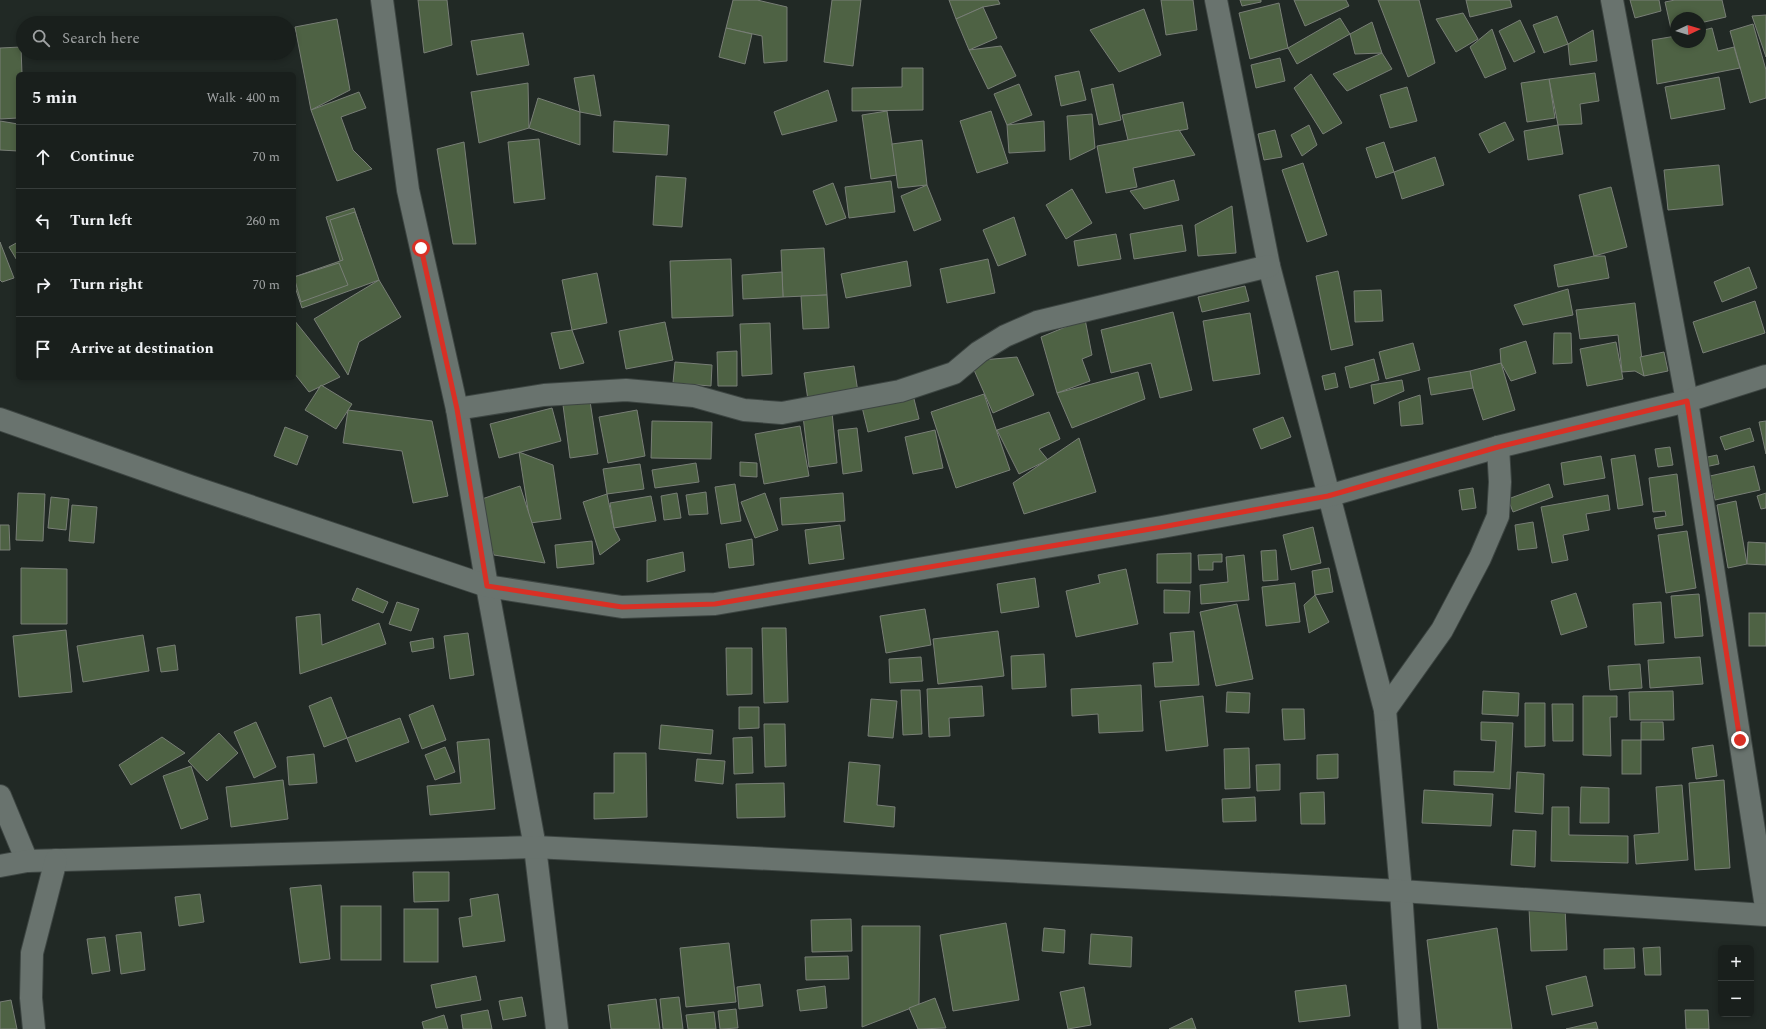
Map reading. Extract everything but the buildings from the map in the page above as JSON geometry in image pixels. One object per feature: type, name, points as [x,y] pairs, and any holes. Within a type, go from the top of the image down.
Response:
[{"type":"street","points":[[382,0],[408,190],[457,409],[487,586],[535,847],[557,1029]]},
{"type":"street","points":[[1216,0],[1269,266],[1385,710],[1401,891],[1410,1029]]},
{"type":"street","points":[[1612,0],[1687,401],[1766,907]]},
{"type":"street","points":[[457,409],[544,395],[626,390],[694,396],[744,410],[782,413],[900,391],[954,373],[979,352],[1005,336],[1037,322],[1269,266]]},
{"type":"street","points":[[0,419],[190,486],[487,586],[622,607],[715,604],[1162,527],[1328,496],[1498,447],[1687,401],[1766,376]]},
{"type":"street","points":[[1385,710],[1442,630],[1480,558],[1498,516],[1500,482],[1498,447]]},
{"type":"street","points":[[0,796],[27,861]]},
{"type":"street","points":[[0,866],[27,861],[535,847],[1401,891],[1766,914]]},
{"type":"street","points":[[34,1029],[31,998],[32,953],[56,860]]},
{"type":"route","points":[[421,248],[457,409],[487,586],[622,607],[715,604],[1162,527],[1328,496],[1498,447],[1687,401],[1740,740]]}]
